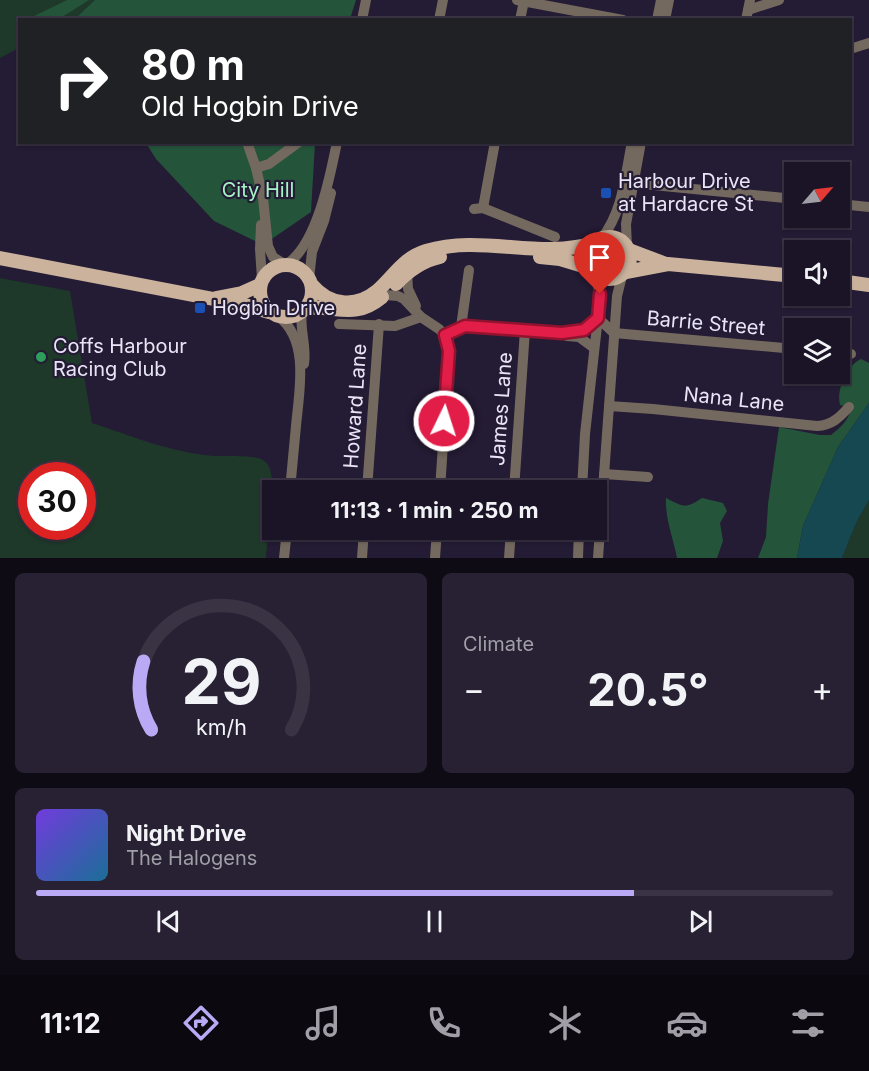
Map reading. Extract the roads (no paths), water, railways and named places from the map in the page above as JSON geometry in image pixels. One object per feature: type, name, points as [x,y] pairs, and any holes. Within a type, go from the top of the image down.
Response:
[{"type":"main road","points":[[209,299],[242,293],[261,282],[267,272],[275,266],[285,264],[300,268],[325,298],[335,302],[353,302],[376,291],[395,270],[410,258],[435,248],[480,243],[565,250],[612,237],[623,242],[628,248],[631,262],[624,274]]},
{"type":"main road","points":[[594,272],[588,255],[597,241]]},
{"type":"main road","points":[[628,248],[668,264],[784,275]]},
{"type":"main road","points":[[0,258],[209,299],[287,317],[304,310],[321,307],[338,311],[356,311],[373,304],[386,295],[407,272],[428,260],[451,254],[476,252],[560,259],[610,280],[624,274],[668,264]]},
{"type":"main road","points":[[261,282],[261,300],[274,314]]},
{"type":"main road","points":[[304,310],[310,301],[311,282]]},
{"type":"main road","points":[[850,282],[869,285]]},
{"type":"street","points":[[362,18],[366,0]]},
{"type":"street","points":[[439,18],[443,0]]},
{"type":"street","points":[[657,18],[661,0]]},
{"type":"street","points":[[665,18],[669,0]]},
{"type":"street","points":[[748,10],[779,0]]},
{"type":"street","points":[[520,18],[521,1],[555,4],[614,18]]},
{"type":"street","points":[[852,48],[869,43]]},
{"type":"street","points":[[249,144],[264,208],[270,252],[273,257],[285,264],[298,256],[316,222],[337,144]]},
{"type":"street","points":[[256,168],[270,164],[296,144]]},
{"type":"street","points":[[494,144],[478,208],[555,237]]},
{"type":"street","points":[[597,241],[613,222],[619,206],[632,144]]},
{"type":"street","points":[[628,248],[626,224],[641,144]]},
{"type":"street","points":[[311,282],[312,252],[324,221],[332,187],[331,172]]},
{"type":"street","points":[[633,183],[784,199]]},
{"type":"street","points":[[850,205],[869,207]]},
{"type":"street","points":[[261,282],[260,236],[264,208]]},
{"type":"street","points":[[461,327],[469,270]]},
{"type":"street","points":[[407,272],[408,289],[422,317]]},
{"type":"street","points":[[583,480],[585,434],[600,294],[594,272]]},
{"type":"street","points":[[598,558],[617,296],[624,274]]},
{"type":"street","points":[[386,295],[398,296],[445,335],[449,351],[441,480]]},
{"type":"street","points":[[291,480],[300,373],[305,357],[302,326],[304,310]]},
{"type":"street","points":[[274,314],[287,324],[294,336],[300,373]]},
{"type":"street","name":"Howard Lane","points":[[339,324],[395,326],[422,317]]},
{"type":"street","points":[[445,335],[461,327],[562,333],[584,330],[598,318]]},
{"type":"street","points":[[598,318],[614,333]]},
{"type":"street","name":"Howard Lane","points":[[368,480],[379,324]]},
{"type":"street","name":"James Lane","points":[[515,480],[525,330]]},
{"type":"street","points":[[562,333],[579,337],[594,348]]},
{"type":"street","name":"Barrie Street","points":[[614,333],[784,348]]},
{"type":"street","name":"Nana Lane","points":[[609,406],[817,426],[828,425],[838,419],[849,407]]},
{"type":"street","points":[[604,474],[648,477]]},
{"type":"street","points":[[284,558],[286,540]]},
{"type":"street","points":[[363,558],[364,540]]},
{"type":"street","points":[[435,558],[436,540]]},
{"type":"street","points":[[509,558],[510,540]]},
{"type":"street","points":[[578,558],[579,540]]},
{"type":"place","name":"Harbour Drive at Hardacre St","points":[[606,193]]},
{"type":"place","name":"Hogbin Drive","points":[[200,308]]},
{"type":"place","name":"Coffs Harbour Racing Club","points":[[41,357]]},
{"type":"park label","name":"City Hill","points":[[258,190]]}]
